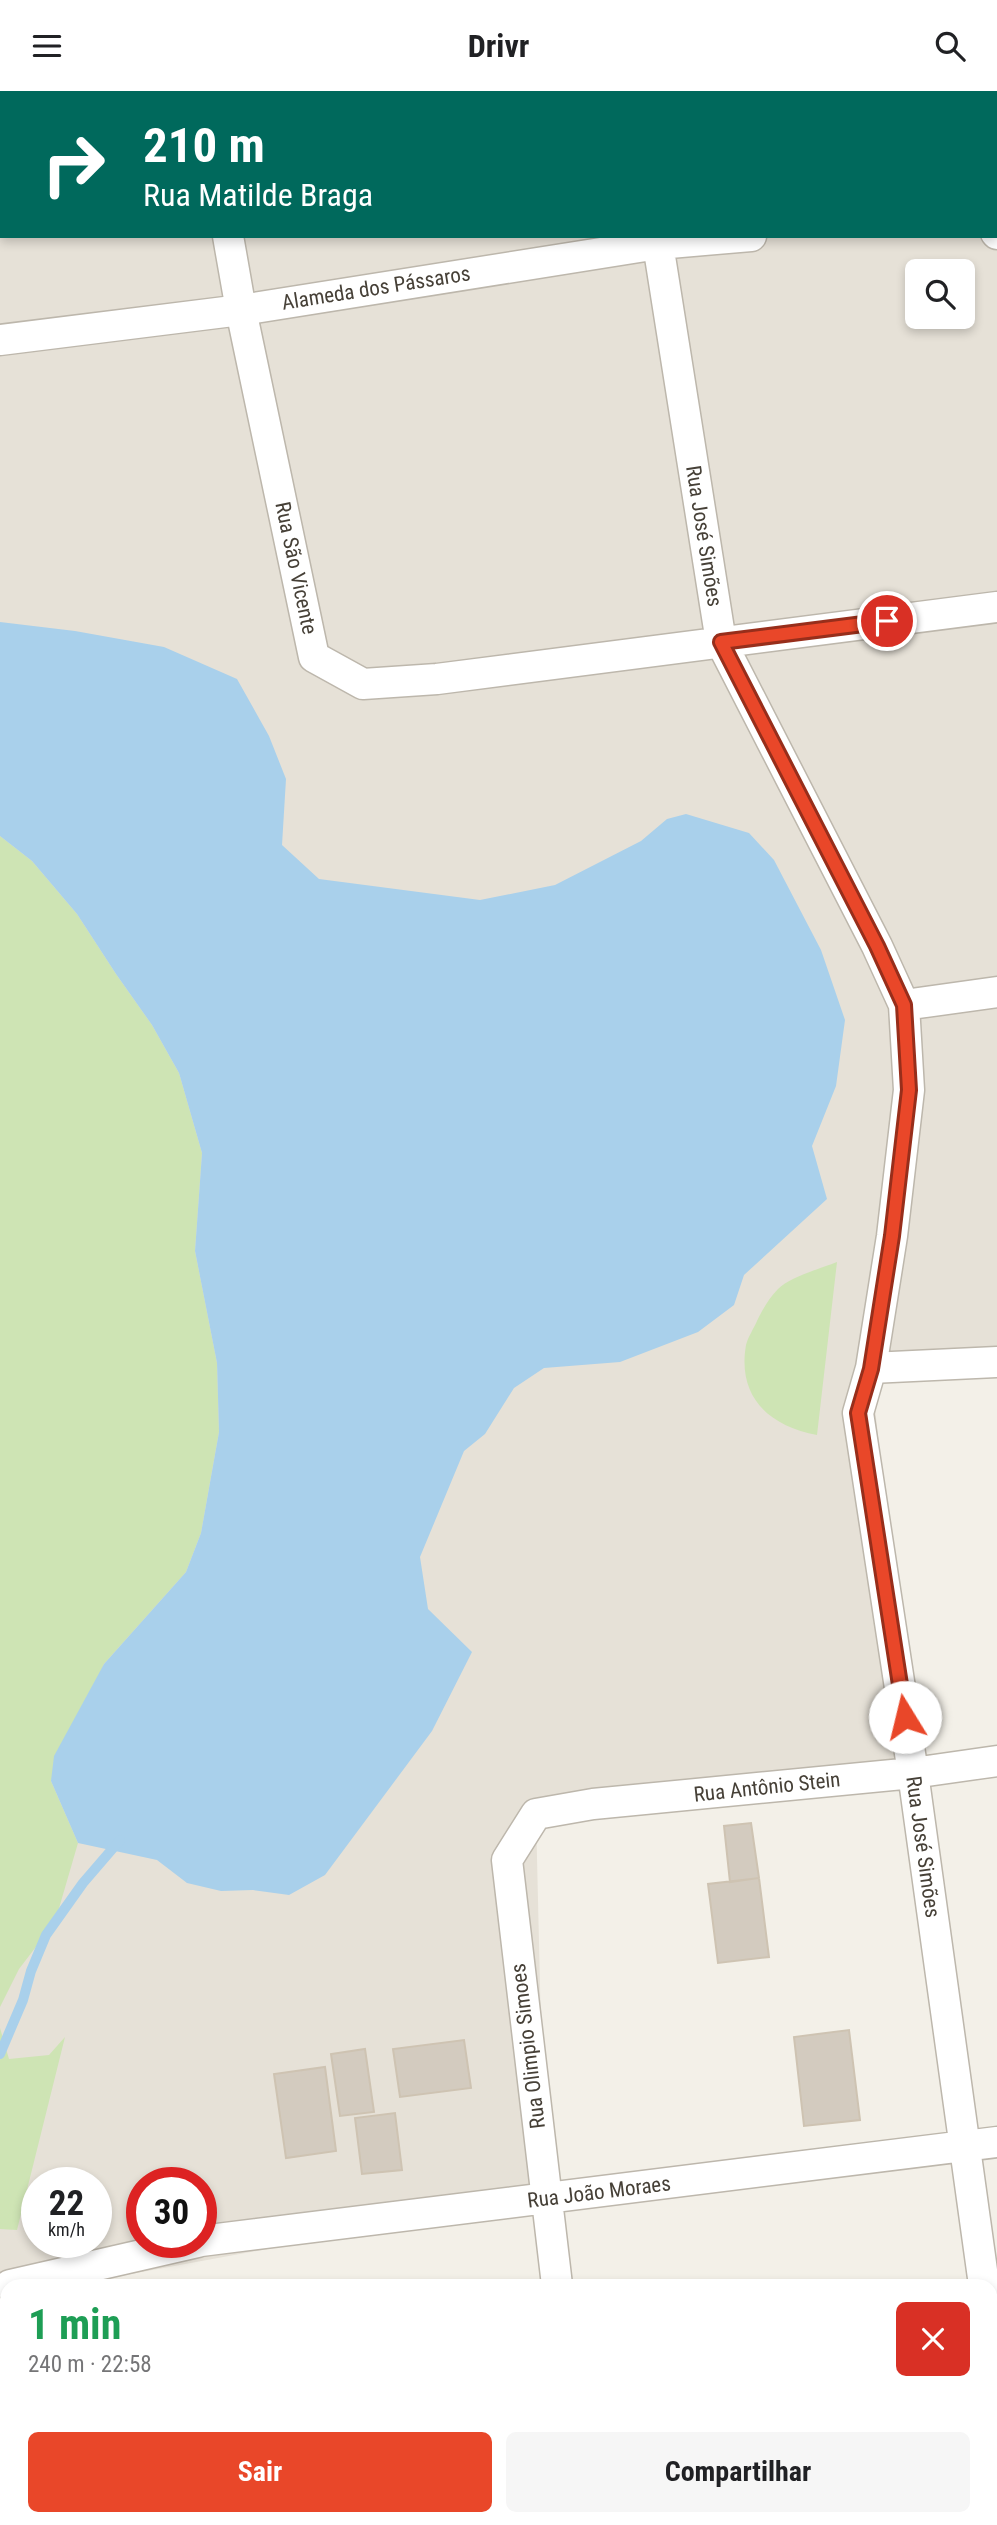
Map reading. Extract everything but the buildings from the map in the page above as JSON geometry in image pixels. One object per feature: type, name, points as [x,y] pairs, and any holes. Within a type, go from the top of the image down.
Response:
[{"type":"street","name":"Rua São Vicente","points":[[228,238],[314,657],[363,684],[437,679],[997,607]]},
{"type":"street","name":"Alameda dos Pássaros","points":[[0,340],[241,310],[657,244],[728,238]]},
{"type":"street","name":"Rua José Simões","points":[[657,244],[721,642],[871,934],[904,1005],[909,1090],[892,1236],[871,1369],[858,1413],[913,1773],[983,2279]]},
{"type":"street","points":[[904,1005],[997,992]]},
{"type":"street","points":[[871,1369],[997,1362]]},
{"type":"street","name":"Rua Antônio Stein","points":[[536,1814],[593,1804],[913,1773],[997,1761]]},
{"type":"street","name":"Rua Olimpio Simoes","points":[[536,1814],[507,1860],[556,2279]]},
{"type":"street","name":"Rua João Moraes","points":[[217,2240],[997,2142]]},
{"type":"street","name":"Rua João Moraes","points":[[39,2279],[130,2258]]},
{"type":"shaded area","points":[[0,238],[997,238],[997,1354],[871,1369],[913,1773],[536,1815],[545,2198],[104,2279],[0,2279]]},
{"type":"green space","points":[[0,836],[32,861],[77,914],[152,1025],[179,1073],[202,1153],[195,1251],[217,1363],[219,1432],[201,1533],[186,1572],[104,1664],[51,1781],[78,1843],[55,1922],[19,1969],[0,2007]]},
{"type":"green space","points":[[837,1262],[817,1435],[784,1424],[760,1406],[747,1380],[744,1363],[746,1345],[764,1308],[778,1289],[798,1277]]},
{"type":"green space","points":[[0,2028],[9,2059],[49,2055],[65,2037],[33,2167],[21,2167],[21,2214],[17,2230],[0,2229]]},
{"type":"water","points":[[0,622],[75,631],[164,647],[237,679],[269,736],[286,779],[282,845],[319,879],[480,900],[555,885],[641,841],[667,819],[686,814],[749,833],[774,860],[821,950],[845,1020],[836,1086],[812,1146],[827,1199],[744,1275],[734,1305],[698,1332],[620,1362],[544,1368],[514,1388],[485,1434],[464,1451],[420,1557],[428,1609],[472,1652],[432,1731],[325,1875],[289,1895],[253,1890],[221,1891],[187,1883],[157,1860],[78,1843],[51,1781],[54,1756],[104,1664],[186,1572],[201,1533],[219,1432],[217,1363],[195,1251],[202,1153],[179,1073],[152,1025],[77,914],[32,861],[0,836]]},
{"type":"waterway","points":[[0,2054],[46,1935],[83,1883],[120,1840]]},
{"type":"route","points":[[887,621],[721,642],[877,946],[904,1005],[909,1090],[892,1236],[871,1369],[858,1413],[905,1717]]}]
